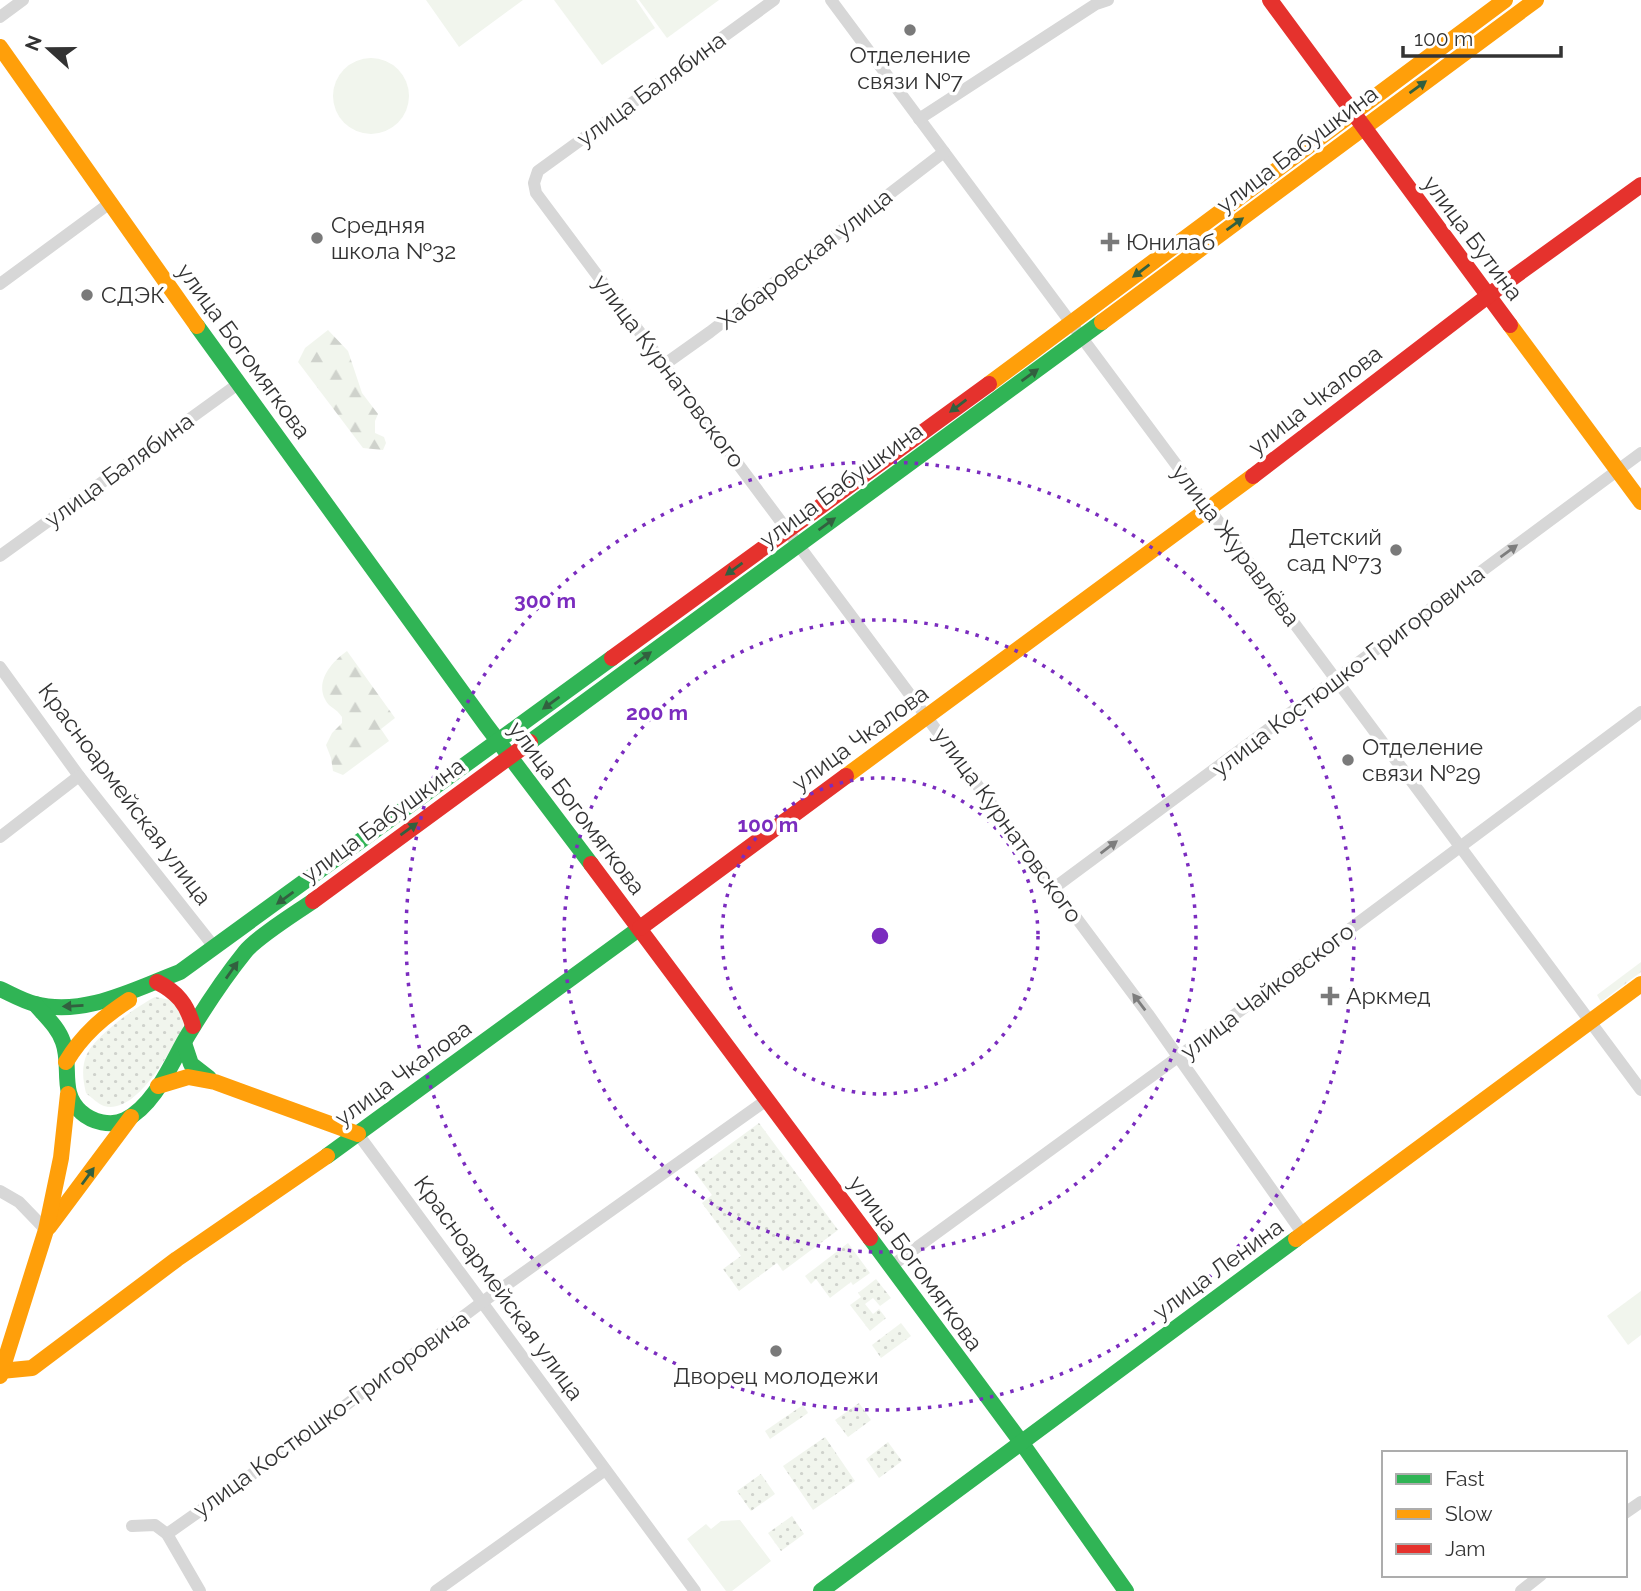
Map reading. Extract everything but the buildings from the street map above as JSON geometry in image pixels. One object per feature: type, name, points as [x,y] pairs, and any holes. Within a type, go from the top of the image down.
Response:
[{"type":"main road","name":"улица Бутина","points":[[1270,0],[1641,502]]},
{"type":"main road","name":"улица Бабушкина","points":[[157,982],[180,972],[215,948],[870,472],[1505,0]]},
{"type":"main road","name":"улица Бабушкина","points":[[193,1026],[247,949],[508,755],[1082,338],[1536,0]]},
{"type":"main road","name":"улица Богомягкова","points":[[0,47],[238,384],[508,755],[768,1100],[1126,1591]]},
{"type":"main road","name":"улица Чкалова","points":[[1,1374],[32,1368],[177,1259],[358,1134],[928,717],[1209,509],[1488,296],[1641,185]]},
{"type":"main road","points":[[66,1062],[76,1043],[89,1028],[157,982]]},
{"type":"main road","points":[[0,989],[35,1004],[73,1008],[157,982],[183,999],[193,1026],[158,1086],[131,1117],[46,1230]]},
{"type":"main road","name":"улица Ленина","points":[[821,1591],[1641,984]]},
{"type":"main road","points":[[1,1374],[46,1230],[61,1158],[68,1094],[63,1039],[35,1004]]},
{"type":"main road","points":[[184,1043],[191,1064],[215,1082]]},
{"type":"main road","points":[[158,1086],[188,1077],[215,1082],[358,1134]]},
{"type":"main road","points":[[68,1094],[75,1107],[95,1121],[117,1123],[131,1117]]},
{"type":"street","points":[[0,17],[23,0]]},
{"type":"street","name":"улица Балябина","points":[[534,183],[538,171],[774,0]]},
{"type":"street","name":"улица Журавлёва","points":[[831,0],[1069,324],[1641,1090]]},
{"type":"street","points":[[919,118],[1086,10],[1108,0]]},
{"type":"street","name":"Хабаровская улица","points":[[665,364],[944,152]]},
{"type":"street","name":"улица Курнатовского","points":[[534,183],[536,194],[928,717],[1178,1057],[1303,1234]]},
{"type":"street","points":[[0,284],[110,203]]},
{"type":"street","name":"улица Балябина","points":[[0,556],[238,384]]},
{"type":"street","name":"улица Костюшко-Григоровича","points":[[1054,888],[1641,453]]},
{"type":"street","name":"Красноармейская улица","points":[[0,667],[79,776],[215,948]]},
{"type":"street","name":"улица Чайковского","points":[[890,1267],[1178,1057],[1641,712]]},
{"type":"street","points":[[0,836],[79,776]]},
{"type":"street","name":"улица Костюшко-Григоровича","points":[[167,1534],[285,1451],[481,1303],[768,1100]]},
{"type":"street","name":"Красноармейская улица","points":[[358,1134],[695,1591]]},
{"type":"street","points":[[0,1191],[19,1202],[46,1230]]},
{"type":"street","points":[[436,1591],[605,1470]]},
{"type":"street","points":[[132,1526],[155,1525],[167,1534],[200,1591]]},
{"type":"street","points":[[1521,1591],[1538,1577]]},
{"type":"green space","points":[[426,0],[523,0],[459,47]]},
{"type":"green space","points":[[554,0],[636,0],[655,28],[602,65]]},
{"type":"green space","points":[[639,0],[719,0],[667,38]]},
{"type":"green space","points":[[371,58],[385,61],[398,69],[406,82],[409,96],[406,110],[398,123],[385,131],[371,134],[357,131],[344,123],[336,110],[333,96],[336,82],[344,69],[357,61]]},
{"type":"green space","points":[[328,330],[348,351],[362,393],[378,414],[375,433],[384,437],[386,443],[383,450],[363,448],[298,362],[305,348]]},
{"type":"green space","points":[[347,651],[395,718],[381,729],[389,741],[343,775],[333,771],[326,745],[332,733],[342,723],[342,717],[329,705],[322,690],[329,668]]},
{"type":"green space","points":[[1641,962],[1641,972],[1601,1002],[1597,995]]},
{"type":"green space","points":[[155,997],[176,1001],[184,1022],[182,1032],[139,1093],[116,1106],[104,1106],[86,1093],[83,1074],[87,1054],[107,1030]]},
{"type":"green space","points":[[759,1123],[838,1230],[783,1271],[777,1263],[739,1291],[723,1269],[741,1256],[702,1203],[712,1195],[694,1171]]},
{"type":"green space","points":[[848,1243],[870,1273],[853,1285],[851,1282],[830,1298],[816,1279],[811,1284],[805,1276]]},
{"type":"green space","points":[[876,1279],[891,1298],[880,1306],[873,1298],[865,1304],[873,1314],[879,1309],[886,1318],[870,1331],[850,1305],[861,1297],[858,1293]]},
{"type":"green space","points":[[1641,1291],[1641,1335],[1628,1345],[1607,1316]]},
{"type":"green space","points":[[901,1323],[911,1336],[881,1358],[872,1345]]},
{"type":"green space","points":[[859,1403],[871,1420],[848,1437],[835,1420]]},
{"type":"green space","points":[[803,1405],[808,1413],[770,1439],[765,1431]]},
{"type":"green space","points":[[825,1437],[855,1481],[813,1510],[783,1466]]},
{"type":"green space","points":[[888,1442],[902,1461],[879,1478],[866,1459]]},
{"type":"green space","points":[[761,1474],[775,1494],[751,1511],[737,1491]]},
{"type":"green space","points":[[792,1516],[804,1534],[781,1551],[768,1533]]},
{"type":"green space","points":[[740,1520],[771,1561],[732,1591],[726,1591],[687,1539],[706,1524],[711,1529],[721,1521]]},
{"type":"traffic: fast","points":[[530,742],[1102,322]]},
{"type":"traffic: fast","points":[[197,326],[486,725],[591,864]]},
{"type":"traffic: fast","points":[[0,989],[35,1004],[72,1007],[109,999],[180,972],[612,658]]},
{"type":"traffic: fast","points":[[35,1004],[55,1027],[63,1042],[68,1088],[74,1105],[85,1116],[96,1121],[120,1122],[146,1104],[162,1082],[201,1014],[245,952],[267,932],[313,901]]},
{"type":"traffic: fast","points":[[327,1156],[640,928]]},
{"type":"traffic: fast","points":[[184,1043],[191,1064],[209,1078]]},
{"type":"traffic: fast","points":[[870,1238],[1021,1442],[1126,1591]]},
{"type":"traffic: fast","points":[[821,1591],[1296,1239]]},
{"type":"traffic: slow","points":[[989,384],[1505,0]]},
{"type":"traffic: slow","points":[[1102,322],[1536,0]]},
{"type":"traffic: slow","points":[[0,47],[197,326]]},
{"type":"traffic: slow","points":[[1510,325],[1641,502]]},
{"type":"traffic: slow","points":[[846,776],[1253,476]]},
{"type":"traffic: slow","points":[[1296,1239],[1641,984]]},
{"type":"traffic: slow","points":[[66,1062],[94,1027],[129,1000]]},
{"type":"traffic: slow","points":[[158,1086],[188,1077],[215,1082],[358,1134]]},
{"type":"traffic: slow","points":[[0,1376],[46,1230],[61,1158],[68,1094]]},
{"type":"traffic: slow","points":[[49,1227],[131,1117]]},
{"type":"traffic: slow","points":[[1,1371],[32,1368],[177,1259],[327,1156]]},
{"type":"traffic: jam","points":[[1270,0],[1510,325]]},
{"type":"traffic: jam","points":[[1253,476],[1497,289],[1641,185]]},
{"type":"traffic: jam","points":[[612,658],[989,384]]},
{"type":"traffic: jam","points":[[313,901],[530,742]]},
{"type":"traffic: jam","points":[[640,928],[846,776]]},
{"type":"traffic: jam","points":[[591,864],[870,1238]]},
{"type":"traffic: jam","points":[[157,982],[180,1000],[188,1011],[193,1026]]},
{"type":"place","name":"Отделение связи №7","points":[[910,30]]},
{"type":"place","name":"Средняя школа №32","points":[[317,238]]},
{"type":"place","name":"Юнилаб","points":[[1110,242]]},
{"type":"place","name":"СДЭК","points":[[87,295]]},
{"type":"place","name":"Детский сад №73","points":[[1396,550]]},
{"type":"place","name":"Отделение связи №29","points":[[1348,760]]},
{"type":"place","name":"Аркмед","points":[[1330,996]]},
{"type":"place","name":"Дворец молодежи","points":[[776,1351]]}]
